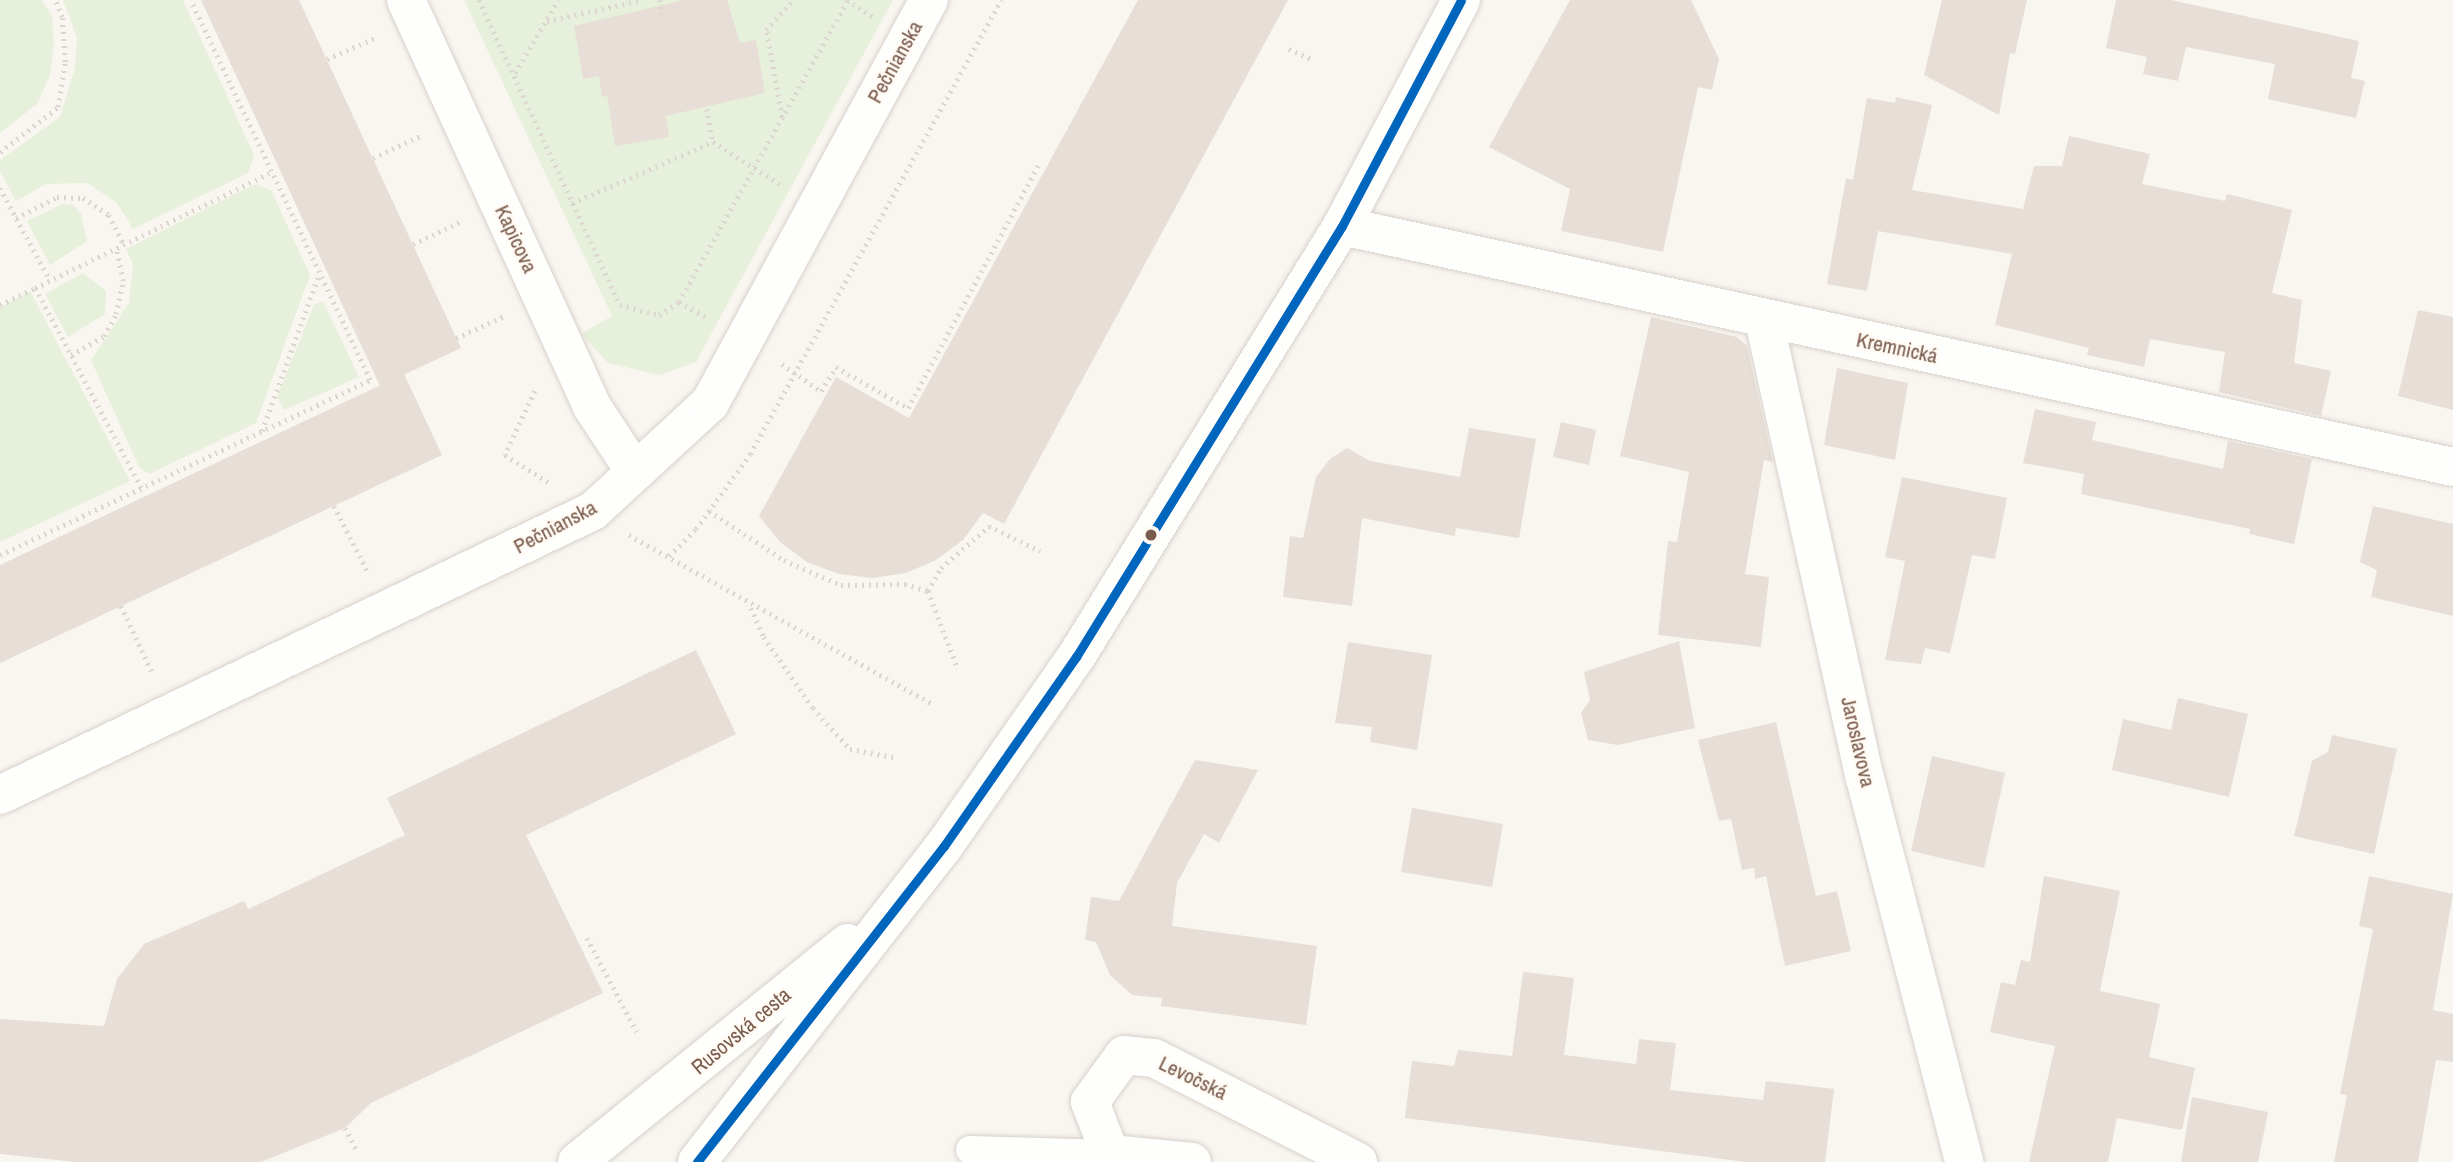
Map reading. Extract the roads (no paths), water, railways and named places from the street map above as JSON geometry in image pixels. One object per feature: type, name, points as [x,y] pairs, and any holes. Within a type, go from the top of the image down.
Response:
[{"type":"street","name":"Kapicova","points":[[407,0],[591,405],[635,472]]},
{"type":"street","name":"Pečnianska","points":[[0,795],[593,511],[710,402],[929,0]]},
{"type":"street","name":"Rusovská cesta","points":[[697,1162],[1003,766],[1076,657],[1342,226],[1461,0]]},
{"type":"street","name":"Kremnická","points":[[1342,226],[1764,320],[2453,467]]},
{"type":"street","name":"Jaroslavova","points":[[1764,320],[1866,778],[1964,1162]]},
{"type":"street","name":"Rusovská cesta","points":[[577,1162],[902,897]]},
{"type":"street","name":"Levočská","points":[[1110,1154],[1090,1102],[1124,1055],[1154,1058],[1359,1162]]},
{"type":"street","points":[[1110,1154],[1192,1162]]},
{"type":"lane","points":[[970,1150],[1110,1154]]}]
